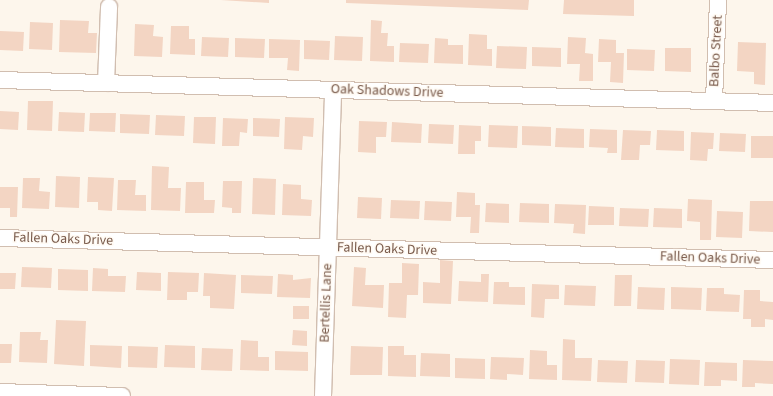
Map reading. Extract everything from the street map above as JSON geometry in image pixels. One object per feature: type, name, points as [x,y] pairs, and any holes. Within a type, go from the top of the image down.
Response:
[{"type":"street","name":"Balbo Street","points":[[714,101],[718,0]]},
{"type":"street","points":[[106,83],[109,7]]},
{"type":"street","name":"Oak Shadows Drive","points":[[0,80],[773,103]]},
{"type":"street","name":"Bertellis Lane","points":[[324,396],[333,90]]},
{"type":"street","name":"Fallen Oaks Drive","points":[[0,238],[773,260]]},
{"type":"street","points":[[0,392],[122,396]]},
{"type":"building","points":[[221,0],[269,0],[269,3]]},
{"type":"building","points":[[346,0],[529,0],[528,10],[346,3]]},
{"type":"building","points":[[564,0],[634,0],[634,16],[563,14]]},
{"type":"building","points":[[60,20],[89,21],[88,33],[97,33],[96,53],[59,52]]},
{"type":"building","points":[[371,20],[382,21],[381,33],[388,33],[387,46],[394,46],[394,62],[370,61]]},
{"type":"building","points":[[30,22],[53,23],[52,50],[29,49]]},
{"type":"building","points":[[135,24],[154,25],[153,36],[163,37],[162,57],[134,56]]},
{"type":"building","points":[[171,26],[189,26],[189,39],[195,39],[195,55],[170,54]]},
{"type":"building","points":[[0,31],[24,32],[23,51],[0,50]]},
{"type":"building","points":[[469,34],[487,35],[487,49],[492,49],[492,66],[468,65]]},
{"type":"building","points":[[335,36],[363,37],[362,61],[334,60]]},
{"type":"building","points":[[202,37],[229,38],[228,57],[201,56]]},
{"type":"building","points":[[568,37],[586,38],[585,53],[593,54],[593,81],[579,81],[580,64],[567,64]]},
{"type":"building","points":[[235,38],[265,39],[264,58],[235,57]]},
{"type":"building","points":[[435,38],[448,39],[448,45],[463,45],[463,64],[434,63]]},
{"type":"building","points":[[269,39],[300,40],[299,71],[287,70],[288,58],[269,58]]},
{"type":"building","points":[[599,39],[616,40],[616,53],[624,53],[623,83],[610,82],[611,62],[598,62]]},
{"type":"building","points":[[304,40],[330,41],[329,60],[304,59]]},
{"type":"building","points":[[738,42],[766,43],[765,85],[754,84],[754,72],[737,71]]},
{"type":"building","points":[[400,43],[429,44],[428,63],[399,62]]},
{"type":"building","points":[[497,46],[527,47],[526,69],[496,68]]},
{"type":"building","points":[[532,47],[561,48],[561,67],[532,66]]},
{"type":"building","points":[[665,48],[691,48],[691,72],[665,71]]},
{"type":"building","points":[[627,49],[655,50],[654,71],[627,70]]},
{"type":"building","points":[[28,101],[53,101],[52,131],[27,130]]},
{"type":"building","points":[[0,111],[19,112],[18,130],[0,129]]},
{"type":"building","points":[[59,112],[85,113],[84,132],[58,131]]},
{"type":"building","points":[[90,113],[116,113],[115,132],[89,131]]},
{"type":"building","points":[[120,114],[150,115],[149,134],[120,133]]},
{"type":"building","points":[[156,115],[185,116],[184,136],[155,135]]},
{"type":"building","points":[[194,117],[216,117],[215,144],[193,143]]},
{"type":"building","points":[[285,117],[314,118],[313,137],[303,136],[302,150],[284,149]]},
{"type":"building","points":[[223,118],[248,119],[247,133],[240,132],[239,146],[222,146]]},
{"type":"building","points":[[253,118],[280,119],[279,137],[253,136]]},
{"type":"building","points":[[359,121],[387,122],[386,137],[376,137],[376,153],[358,152]]},
{"type":"building","points":[[392,122],[422,124],[421,143],[391,142]]},
{"type":"building","points":[[429,124],[454,125],[453,144],[428,143]]},
{"type":"building","points":[[459,125],[481,126],[481,141],[475,141],[475,154],[458,154]]},
{"type":"building","points":[[489,125],[518,126],[517,148],[488,147]]},
{"type":"building","points":[[522,126],[551,127],[551,146],[522,145]]},
{"type":"building","points":[[556,128],[584,129],[584,148],[555,147]]},
{"type":"building","points":[[590,129],[617,130],[617,153],[607,153],[608,148],[589,147]]},
{"type":"building","points":[[623,130],[651,131],[650,145],[640,145],[639,160],[621,160]]},
{"type":"building","points":[[657,130],[684,131],[684,151],[656,150]]},
{"type":"building","points":[[691,132],[714,133],[713,149],[708,149],[707,161],[690,160]]},
{"type":"building","points":[[720,133],[746,134],[745,152],[719,151]]},
{"type":"building","points":[[751,136],[773,136],[773,158],[751,158]]},
{"type":"building","points":[[152,166],[169,167],[168,188],[181,188],[180,211],[151,210]]},
{"type":"building","points":[[56,176],[80,177],[79,208],[55,207]]},
{"type":"building","points":[[88,177],[114,178],[112,211],[98,210],[98,202],[87,202]]},
{"type":"building","points":[[23,178],[40,178],[39,191],[50,192],[49,209],[22,208]]},
{"type":"building","points":[[253,178],[276,179],[275,215],[252,214]]},
{"type":"building","points":[[118,180],[136,180],[135,195],[146,195],[146,211],[117,210]]},
{"type":"building","points":[[223,181],[242,181],[241,213],[232,213],[232,208],[222,207]]},
{"type":"building","points":[[186,182],[204,182],[204,200],[215,200],[214,213],[185,213]]},
{"type":"building","points":[[283,184],[301,185],[301,199],[312,200],[311,216],[282,215]]},
{"type":"building","points":[[0,187],[18,187],[17,217],[10,217],[10,208],[0,208]]},
{"type":"building","points":[[457,192],[475,193],[475,205],[480,205],[479,233],[470,233],[471,217],[456,217]]},
{"type":"building","points":[[358,197],[382,198],[381,219],[357,218]]},
{"type":"building","points":[[688,199],[712,200],[711,240],[700,240],[700,222],[687,221]]},
{"type":"building","points":[[391,200],[420,201],[419,219],[390,218]]},
{"type":"building","points":[[425,201],[452,202],[451,221],[424,220]]},
{"type":"building","points":[[750,201],[773,201],[773,232],[749,231]]},
{"type":"building","points":[[486,203],[509,204],[509,223],[485,222]]},
{"type":"building","points":[[520,203],[549,204],[549,223],[519,222]]},
{"type":"building","points":[[555,204],[586,205],[585,234],[573,233],[574,224],[554,223]]},
{"type":"building","points":[[589,206],[614,207],[614,225],[588,225]]},
{"type":"building","points":[[620,208],[649,209],[648,227],[619,226]]},
{"type":"building","points":[[654,208],[682,209],[682,228],[653,227]]},
{"type":"building","points":[[717,211],[743,212],[742,238],[716,237]]},
{"type":"building","points":[[440,260],[453,261],[451,304],[423,303],[423,282],[440,283]]},
{"type":"building","points":[[402,263],[419,264],[418,295],[407,295],[406,318],[388,317],[389,283],[402,283]]},
{"type":"building","points":[[22,267],[52,268],[51,288],[21,287]]},
{"type":"building","points":[[354,267],[366,268],[365,285],[384,285],[383,308],[352,306]]},
{"type":"building","points":[[93,268],[108,269],[108,276],[126,276],[125,292],[92,291]]},
{"type":"building","points":[[58,269],[88,270],[88,291],[58,290]]},
{"type":"building","points":[[137,272],[161,273],[161,291],[136,290]]},
{"type":"building","points":[[168,272],[199,273],[198,292],[187,292],[187,300],[167,300]]},
{"type":"building","points":[[0,273],[16,273],[15,289],[0,289]]},
{"type":"building","points":[[204,273],[236,275],[234,309],[210,308],[210,296],[203,296]]},
{"type":"building","points":[[278,274],[293,275],[293,280],[311,278],[310,298],[277,297]]},
{"type":"building","points":[[481,274],[489,274],[488,302],[458,301],[459,281],[481,282]]},
{"type":"building","points":[[241,275],[273,276],[272,294],[241,293]]},
{"type":"building","points":[[615,275],[632,275],[631,306],[614,306]]},
{"type":"building","points":[[494,282],[509,282],[509,287],[525,287],[525,305],[493,304]]},
{"type":"building","points":[[532,284],[559,285],[559,299],[545,299],[544,318],[531,317]]},
{"type":"building","points":[[565,285],[596,286],[595,306],[564,305]]},
{"type":"building","points":[[638,287],[665,288],[664,310],[637,309]]},
{"type":"building","points":[[671,287],[702,288],[701,310],[671,309]]},
{"type":"building","points":[[707,288],[724,288],[724,294],[740,295],[739,312],[706,311]]},
{"type":"building","points":[[744,290],[760,290],[760,301],[773,302],[773,320],[765,319],[765,327],[751,327],[751,319],[743,319]]},
{"type":"building","points":[[293,306],[309,306],[309,319],[293,319]]},
{"type":"building","points":[[56,320],[86,321],[84,366],[54,364]]},
{"type":"building","points":[[293,330],[307,331],[307,346],[292,345]]},
{"type":"building","points":[[20,332],[41,332],[40,340],[48,340],[47,363],[19,362]]},
{"type":"building","points":[[563,339],[575,340],[575,358],[592,358],[591,381],[562,380]]},
{"type":"building","points":[[241,340],[258,341],[258,357],[269,357],[269,371],[240,370]]},
{"type":"building","points":[[0,344],[12,344],[11,363],[0,363]]},
{"type":"building","points":[[90,345],[122,346],[121,368],[90,366]]},
{"type":"building","points":[[165,345],[195,346],[195,368],[164,367]]},
{"type":"building","points":[[128,346],[158,347],[157,368],[128,367]]},
{"type":"building","points":[[351,346],[383,347],[382,375],[350,375]]},
{"type":"building","points":[[388,346],[404,346],[404,355],[416,355],[416,377],[388,376]]},
{"type":"building","points":[[202,348],[233,349],[232,371],[201,370]]},
{"type":"building","points":[[530,350],[547,351],[547,365],[557,365],[557,380],[529,379]]},
{"type":"building","points":[[275,351],[308,352],[308,371],[275,370]]},
{"type":"building","points":[[421,353],[450,354],[450,377],[420,376]]},
{"type":"building","points":[[491,357],[524,358],[523,375],[507,374],[507,380],[490,379]]},
{"type":"building","points":[[455,358],[485,359],[485,379],[455,378]]},
{"type":"building","points":[[670,359],[700,360],[699,385],[669,384]]},
{"type":"building","points":[[598,360],[628,361],[627,383],[597,382]]},
{"type":"building","points":[[636,360],[665,361],[664,383],[635,382]]},
{"type":"building","points":[[743,360],[773,361],[773,384],[755,383],[755,387],[742,387]]},
{"type":"building","points":[[705,362],[737,363],[737,381],[721,380],[721,386],[704,386]]}]
